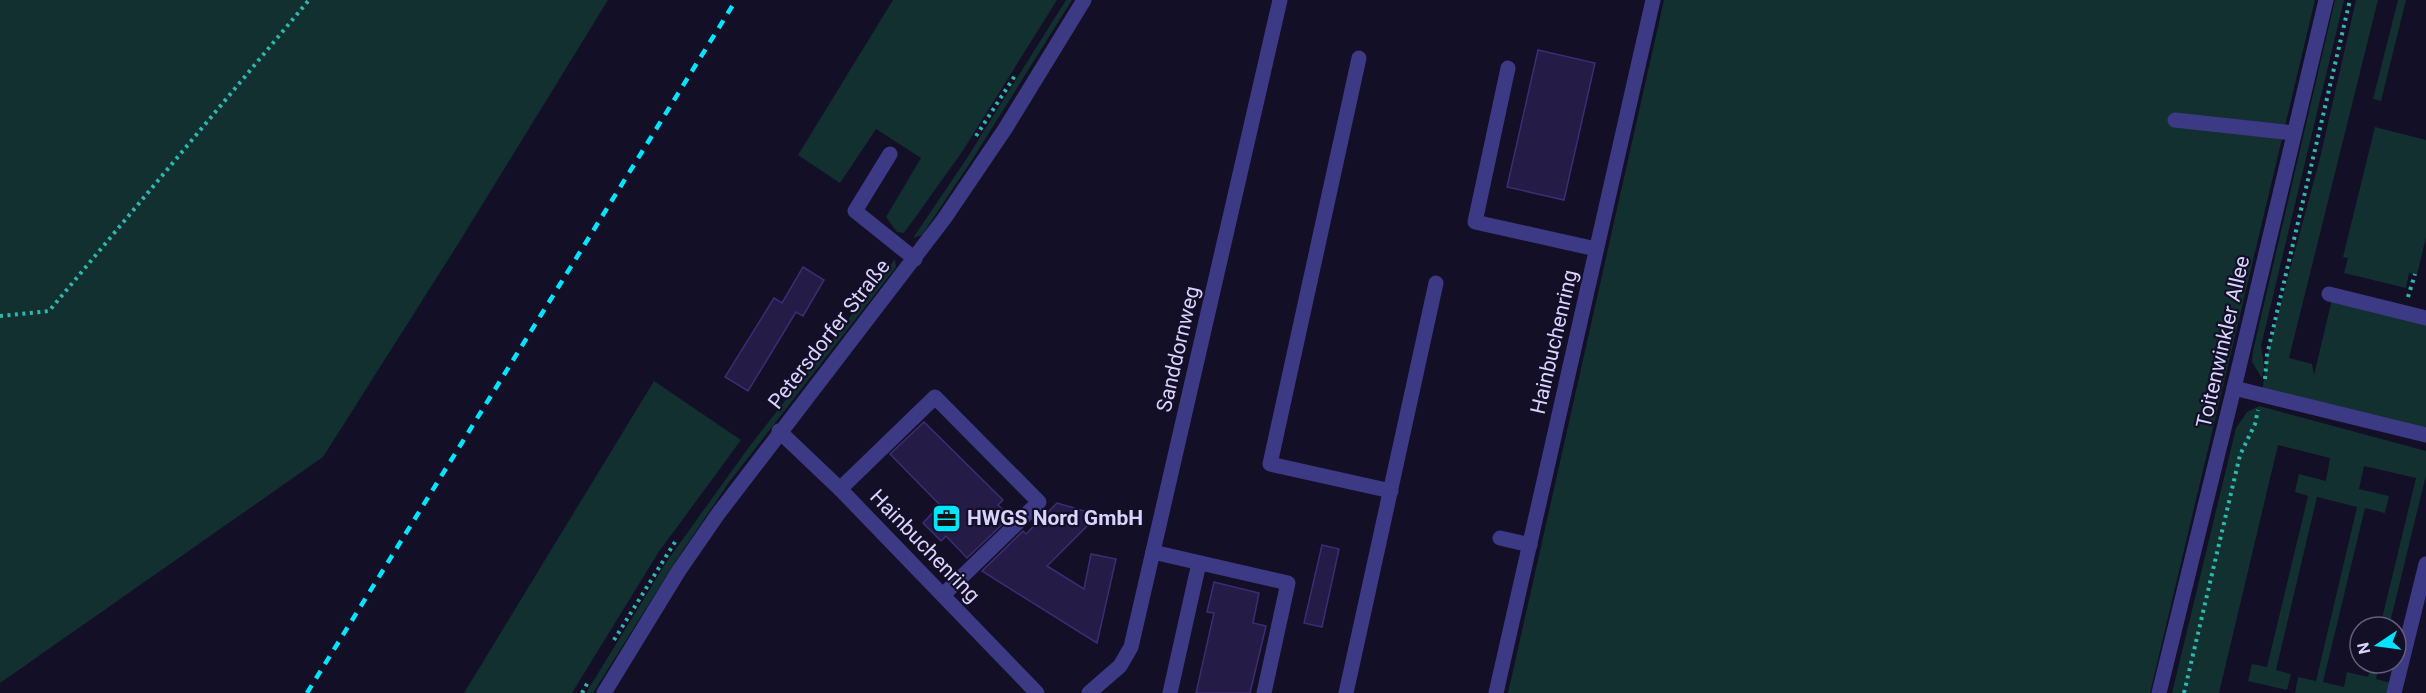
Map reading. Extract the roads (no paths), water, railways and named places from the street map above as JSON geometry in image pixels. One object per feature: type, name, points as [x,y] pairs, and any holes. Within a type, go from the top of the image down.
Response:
[{"type":"street","name":"Petersdorfer Straße","points":[[604,693],[685,563],[779,431],[915,259],[1005,129],[1084,0]]},
{"type":"street","name":"Sanddornweg","points":[[1089,693],[1120,666],[1131,646],[1280,0]]},
{"type":"street","name":"Hainbuchenring","points":[[1496,693],[1653,0]]},
{"type":"street","name":"Toitenwinkler Allee","points":[[2159,693],[2326,0]]},
{"type":"street","points":[[1359,58],[1270,464],[1391,491]]},
{"type":"street","points":[[1508,68],[1475,222],[1596,249]]},
{"type":"street","points":[[2175,120],[2294,133]]},
{"type":"street","points":[[890,154],[855,211],[915,259]]},
{"type":"street","points":[[1346,693],[1436,283]]},
{"type":"street","points":[[2330,294],[2426,318]]},
{"type":"street","points":[[2234,388],[2426,435]]},
{"type":"street","points":[[840,489],[935,397],[1039,502],[944,595]]},
{"type":"street","name":"Hainbuchenring","points":[[779,431],[840,489],[944,595],[1028,689]]},
{"type":"street","points":[[1500,538],[1530,545]]},
{"type":"street","points":[[1153,552],[1288,583],[1264,693]]},
{"type":"street","points":[[1170,693],[1199,563]]},
{"type":"street","points":[[2394,693],[2426,564]]},
{"type":"railway","points":[[307,693],[736,0]]},
{"type":"place","name":"HWGS Nord GmbH","points":[[946,518]]}]
